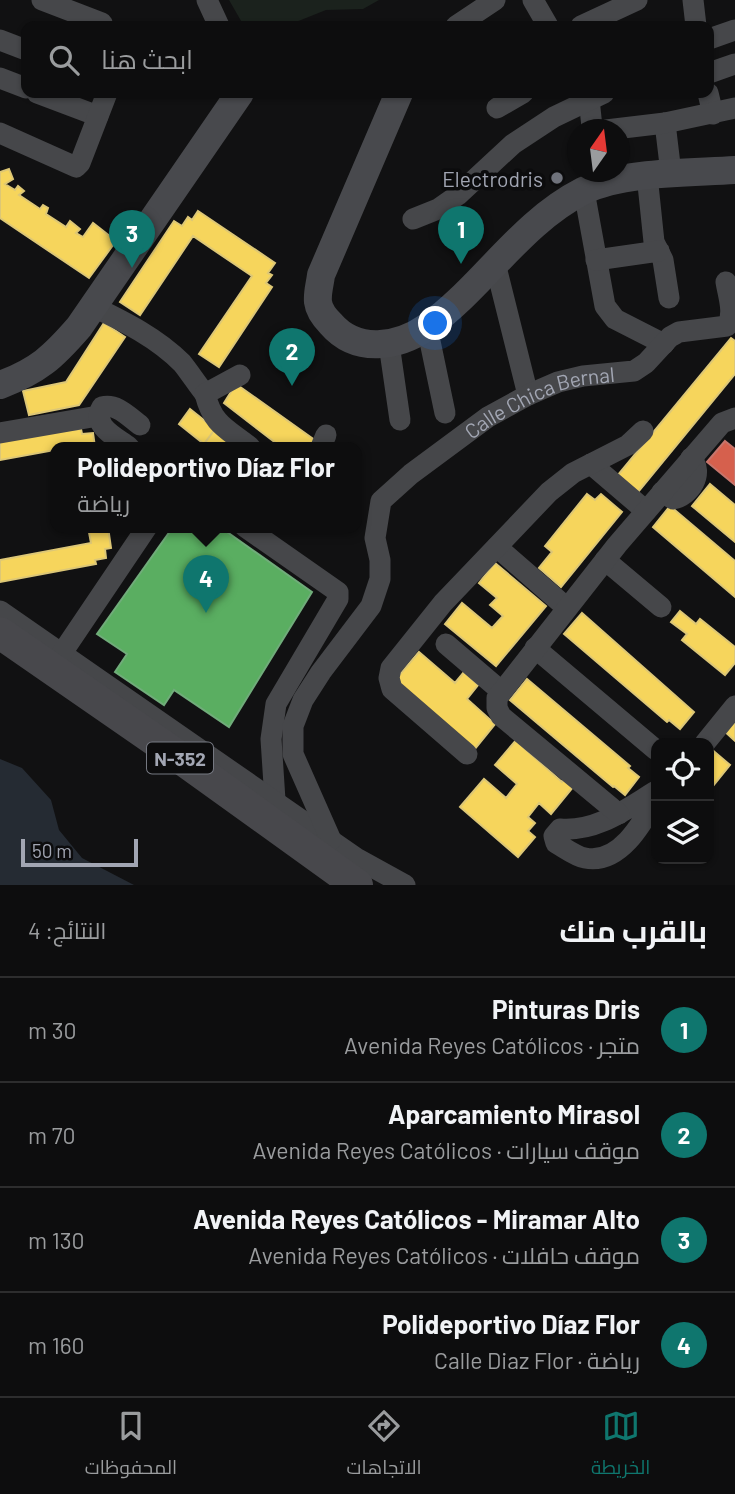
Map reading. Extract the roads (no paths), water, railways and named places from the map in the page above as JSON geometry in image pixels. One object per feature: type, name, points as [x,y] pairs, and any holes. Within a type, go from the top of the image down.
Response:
[{"type":"highway","name":"N-352","points":[[0,633],[358,885]]},
{"type":"main road","points":[[0,385],[22,377],[51,359],[93,307],[237,98]]},
{"type":"main road","points":[[397,98],[321,275],[318,300],[320,309],[341,335],[363,344],[389,344],[410,337],[427,327],[457,302],[550,212],[592,183],[659,174],[735,170]]},
{"type":"street","points":[[43,0],[94,21]]},
{"type":"street","points":[[99,0],[102,21]]},
{"type":"street","points":[[207,0],[217,21]]},
{"type":"street","points":[[464,21],[495,0]]},
{"type":"street","points":[[533,0],[545,21]]},
{"type":"street","points":[[591,21],[637,0]]},
{"type":"street","points":[[714,37],[735,30]]},
{"type":"street","points":[[1,44],[21,49]]},
{"type":"street","points":[[714,71],[735,64]]},
{"type":"street","points":[[0,78],[21,86]]},
{"type":"street","points":[[50,98],[98,116]]},
{"type":"street","points":[[0,132],[76,167],[80,163],[105,98]]},
{"type":"street","points":[[497,108],[514,98]]},
{"type":"street","points":[[413,219],[438,209],[458,195],[513,144],[554,117],[592,98]]},
{"type":"street","points":[[595,119],[596,98]]},
{"type":"street","points":[[709,98],[713,114]]},
{"type":"street","points":[[630,127],[735,108]]},
{"type":"street","points":[[666,122],[654,242],[663,260],[669,298]]},
{"type":"street","points":[[592,183],[596,260],[605,306],[615,319],[664,344]]},
{"type":"street","points":[[596,260],[659,251]]},
{"type":"street","points":[[495,263],[528,395]]},
{"type":"street","name":"Calle Chica Bernal","points":[[331,840],[293,754],[293,726],[303,700],[321,672],[371,606],[380,579],[380,560],[375,538],[381,501],[488,417],[528,395],[558,382],[583,376],[634,371],[679,331],[727,326],[731,322],[731,316],[726,282]]},
{"type":"street","points":[[93,307],[137,328],[172,354],[183,364],[205,394],[210,413],[218,423],[243,442]]},
{"type":"street","points":[[427,327],[445,413]]},
{"type":"street","points":[[389,344],[400,420]]},
{"type":"street","points":[[205,394],[240,375]]},
{"type":"street","points":[[98,416],[102,407],[110,405],[117,407],[140,425]]},
{"type":"street","points":[[0,433],[98,416]]},
{"type":"street","points":[[98,416],[106,430],[122,442]]},
{"type":"street","points":[[620,814],[501,716],[496,703],[501,691],[646,511],[722,422],[735,418]]},
{"type":"street","points":[[467,754],[391,689],[389,673],[393,663],[443,603],[549,492],[573,473],[628,444],[643,431]]},
{"type":"street","points":[[591,464],[646,511]]},
{"type":"street","points":[[62,653],[143,533]]},
{"type":"street","points":[[254,533],[338,592],[338,599],[276,704],[271,739],[275,800]]},
{"type":"street","points":[[496,547],[567,608]]},
{"type":"street","points":[[605,560],[661,607]]},
{"type":"street","points":[[0,611],[331,840],[405,885]]},
{"type":"street","points":[[446,644],[501,691]]},
{"type":"street","points":[[535,648],[651,746]]},
{"type":"street","points":[[709,738],[735,706]]},
{"type":"street","points":[[651,794],[620,814],[585,828],[560,829],[554,836],[556,843],[584,858],[607,856],[623,846],[655,801]]},
{"type":"place","name":"Electrodris","points":[[557,178]]},
{"type":"place","name":"Pinturas Dris","points":[[461,264]]},
{"type":"place","name":"Avenida Reyes Católicos - Miramar Alto","points":[[132,268]]},
{"type":"place","name":"Aparcamiento Mirasol","points":[[292,386]]},
{"type":"place","name":"Polideportivo Díaz Flor","points":[[206,613]]}]
